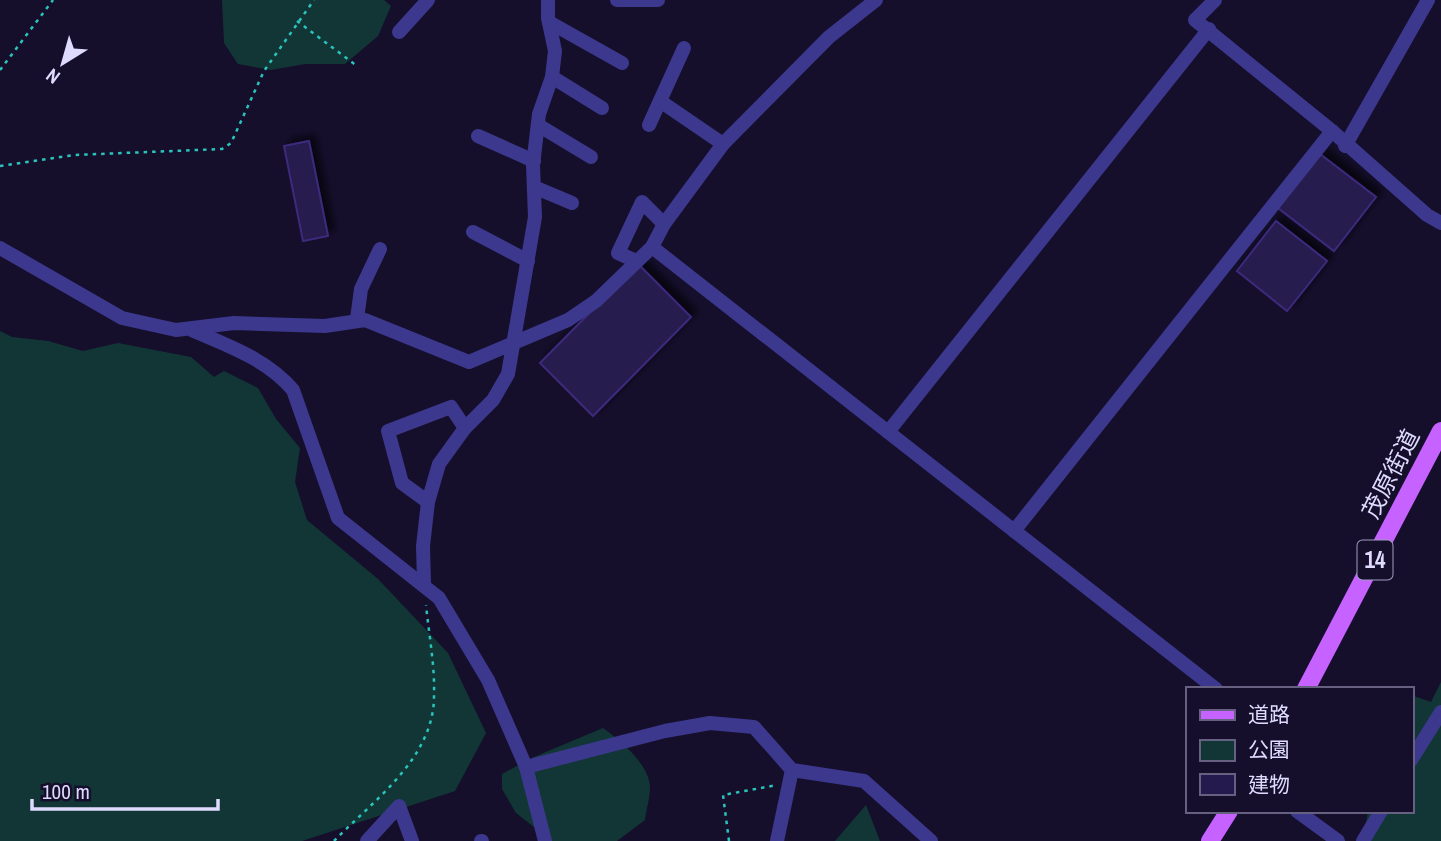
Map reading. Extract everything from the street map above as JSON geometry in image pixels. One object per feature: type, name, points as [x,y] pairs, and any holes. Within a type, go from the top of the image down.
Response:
[{"type":"main road","name":"茂原街道","points":[[1307,687],[1441,431]]},
{"type":"main road","points":[[1210,841],[1228,813]]},
{"type":"street","points":[[399,33],[428,0]]},
{"type":"street","points":[[424,583],[423,546],[428,502],[439,464],[465,428],[493,400],[508,374],[515,343],[535,217],[534,161],[538,125],[552,77],[555,51],[548,0]]},
{"type":"street","points":[[617,0],[658,0]]},
{"type":"street","points":[[0,248],[122,317],[176,330],[191,330],[203,325],[326,326],[365,320],[469,362],[568,320],[596,301],[652,247],[664,224],[723,144],[829,37],[876,0]]},
{"type":"street","points":[[1216,0],[1195,20],[1332,131],[1345,146],[1427,215],[1441,223]]},
{"type":"street","points":[[1345,146],[1428,0]]},
{"type":"street","points":[[549,22],[622,63]]},
{"type":"street","points":[[888,432],[1209,29]]},
{"type":"street","points":[[649,125],[684,48]]},
{"type":"street","points":[[552,77],[602,108]]},
{"type":"street","points":[[660,101],[723,144]]},
{"type":"street","points":[[538,125],[591,157]]},
{"type":"street","points":[[1014,531],[1332,131]]},
{"type":"street","points":[[478,136],[534,161]]},
{"type":"street","points":[[534,187],[572,203]]},
{"type":"street","points":[[636,261],[618,253],[642,202],[664,224]]},
{"type":"street","points":[[473,232],[528,261]]},
{"type":"street","points":[[652,247],[1213,687]]},
{"type":"street","points":[[357,320],[361,289],[380,249]]},
{"type":"street","points":[[191,330],[246,354],[279,373],[293,390],[338,519],[424,583],[439,598],[488,680],[526,767],[545,841]]},
{"type":"street","points":[[428,502],[402,483],[388,431],[450,407],[465,428]]},
{"type":"street","points":[[1413,757],[1441,712]]},
{"type":"street","points":[[526,767],[665,731],[710,723],[754,727],[791,776],[778,841]]},
{"type":"street","points":[[791,776],[864,781],[931,841]]},
{"type":"street","points":[[367,841],[399,806],[412,841]]},
{"type":"street","points":[[1300,813],[1338,841]]},
{"type":"street","points":[[1363,841],[1380,813]]},
{"type":"path","points":[[0,70],[53,0]]},
{"type":"path","points":[[0,166],[75,155],[222,149],[231,143],[264,71],[314,0]]},
{"type":"path","points":[[297,21],[357,66]]},
{"type":"path","points":[[334,841],[414,761],[429,729],[434,697],[424,583]]},
{"type":"path","points":[[729,841],[723,795],[791,776]]},
{"type":"green space","points":[[222,0],[384,0],[391,6],[378,36],[345,64],[305,64],[271,70],[238,64],[224,43]]},
{"type":"green space","points":[[0,331],[12,337],[48,341],[83,351],[118,343],[191,357],[214,377],[224,371],[258,388],[276,419],[300,448],[295,482],[307,520],[378,579],[448,653],[486,733],[455,791],[302,841],[0,841]]},
{"type":"green space","points":[[1441,682],[1441,841],[1363,841],[1368,813],[1413,813],[1413,696],[1431,702]]},
{"type":"green space","points":[[603,728],[625,746],[645,770],[650,787],[645,820],[617,841],[552,841],[516,813],[502,789],[502,774],[534,757]]},
{"type":"green space","points":[[866,805],[880,841],[835,841]]},
{"type":"building","points":[[309,141],[328,236],[303,241],[284,146]]},
{"type":"building","points":[[1320,154],[1376,197],[1334,251],[1278,208]]},
{"type":"building","points":[[1276,221],[1327,261],[1287,311],[1237,271]]},
{"type":"building","points":[[638,264],[691,317],[593,416],[540,363]]}]
